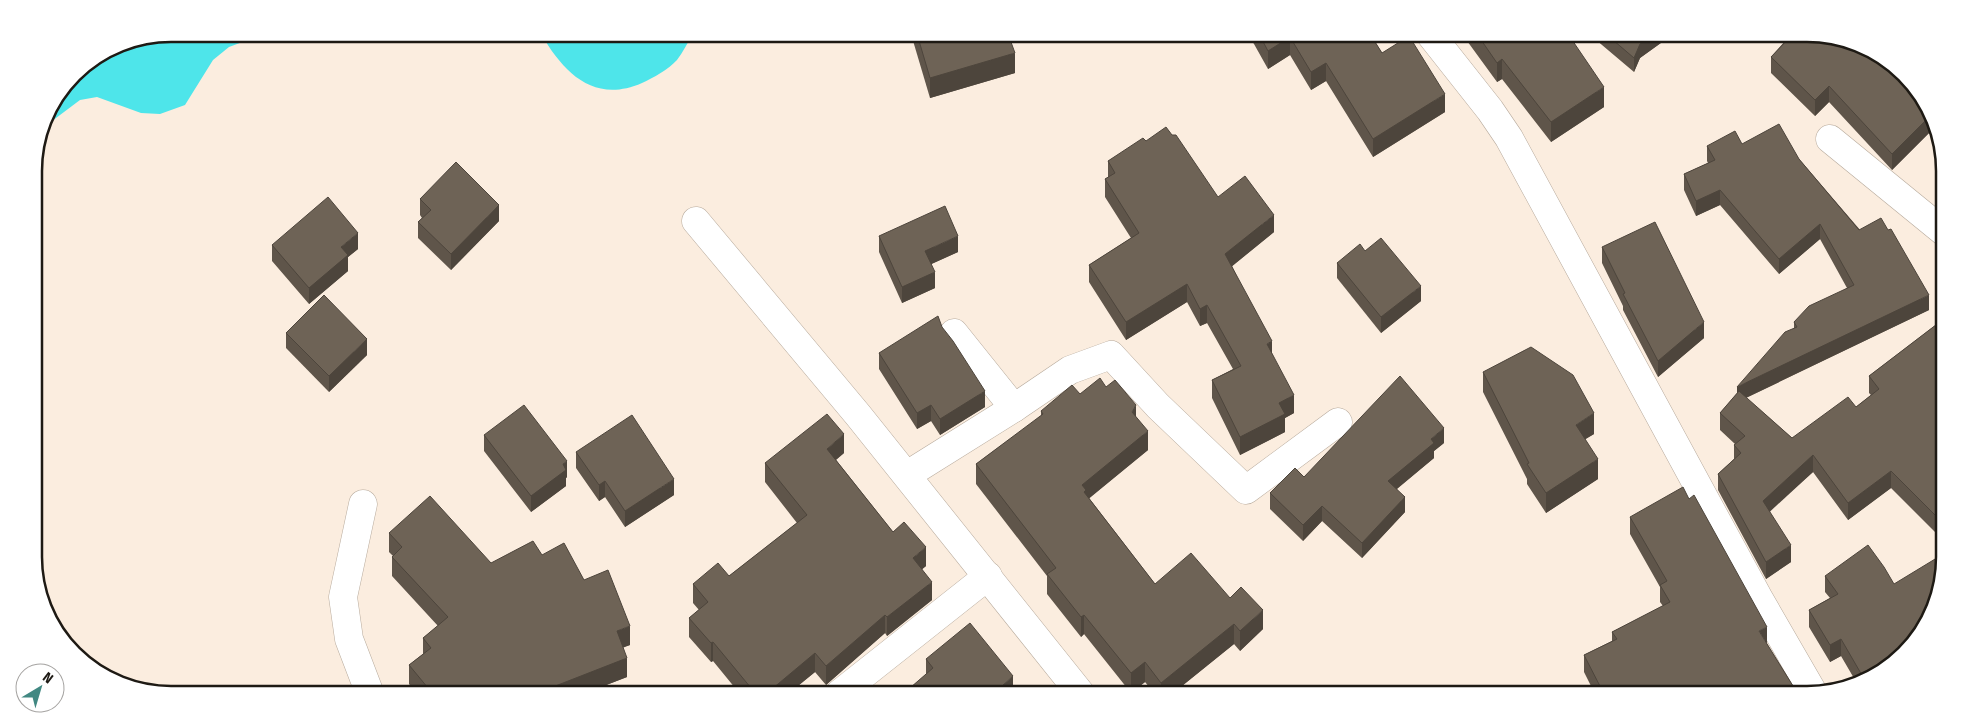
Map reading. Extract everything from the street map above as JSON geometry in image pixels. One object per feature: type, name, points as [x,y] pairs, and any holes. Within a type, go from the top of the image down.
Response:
[{"type":"street","points":[[1437,43],[1490,110],[1509,138],[1754,588],[1809,685]]},
{"type":"street","points":[[1830,139],[1937,226]]},
{"type":"street","points":[[696,221],[906,475],[1074,685]]},
{"type":"street","points":[[954,333],[1014,408]]},
{"type":"street","points":[[906,475],[1014,408],[1070,370],[1111,355],[1158,406],[1246,490],[1338,422]]},
{"type":"street","points":[[363,504],[343,597],[349,639],[367,686]]},
{"type":"street","points":[[850,686],[988,576]]},
{"type":"water","points":[[163,43],[240,43],[229,47],[213,60],[185,105],[160,114],[141,113],[97,97],[80,100],[53,120],[64,100],[80,80],[100,64],[122,52],[146,45]]},
{"type":"water","points":[[547,43],[687,43],[677,60],[656,76],[625,89],[609,90],[595,87],[582,81],[570,72]]},
{"type":"building","points":[[920,43],[1011,43],[1015,53],[930,78]]},
{"type":"building","points":[[1264,43],[1281,43],[1268,51]]},
{"type":"building","points":[[1294,43],[1376,43],[1382,53],[1398,43],[1413,43],[1445,94],[1373,139],[1326,63],[1311,72]]},
{"type":"building","points":[[1483,43],[1574,43],[1604,87],[1551,122],[1502,59],[1497,63]]},
{"type":"building","points":[[1616,43],[1641,43],[1634,58]]},
{"type":"building","points":[[1784,43],[1825,44],[1849,49],[1865,56],[1893,74],[1905,86],[1926,120],[1892,154],[1829,86],[1815,100],[1771,57]]},
{"type":"building","points":[[1779,124],[1799,159],[1859,230],[1881,218],[1888,230],[1891,229],[1929,295],[1737,387],[1785,332],[1797,327],[1794,322],[1809,306],[1854,285],[1820,224],[1779,259],[1720,190],[1696,201],[1684,174],[1715,160],[1707,146],[1735,131],[1742,144]]},
{"type":"building","points":[[1166,127],[1172,135],[1176,135],[1218,197],[1245,176],[1274,215],[1225,254],[1272,341],[1267,344],[1294,395],[1279,403],[1285,414],[1240,437],[1212,380],[1241,366],[1207,305],[1200,309],[1187,284],[1126,322],[1089,265],[1139,233],[1105,179],[1115,173],[1108,161],[1143,138],[1146,141]]},
{"type":"building","points":[[456,162],[499,205],[451,254],[418,222],[431,210],[420,199]]},
{"type":"building","points":[[328,197],[358,233],[341,247],[348,255],[309,288],[272,245]]},
{"type":"building","points":[[945,206],[958,236],[925,251],[935,272],[902,287],[879,236]]},
{"type":"building","points":[[1655,222],[1704,322],[1658,361],[1623,294],[1625,293],[1602,247]]},
{"type":"building","points":[[1381,238],[1421,286],[1381,317],[1337,263],[1360,244],[1365,251]]},
{"type":"building","points":[[324,295],[367,339],[329,376],[286,333]]},
{"type":"building","points":[[938,316],[942,327],[985,391],[940,419],[931,405],[917,413],[879,353]]},
{"type":"building","points":[[1937,324],[1937,517],[1891,471],[1848,503],[1813,455],[1763,501],[1791,545],[1766,562],[1718,474],[1741,453],[1734,445],[1745,436],[1720,413],[1739,391],[1792,438],[1848,397],[1856,407],[1879,389],[1869,376]]},
{"type":"building","points":[[1531,347],[1573,375],[1594,413],[1576,425],[1598,459],[1546,493],[1527,464],[1529,463],[1483,372]]},
{"type":"building","points":[[1400,376],[1444,428],[1431,439],[1434,443],[1388,481],[1405,497],[1362,543],[1322,506],[1303,525],[1270,493],[1295,468],[1304,477]]},
{"type":"building","points":[[1100,378],[1106,387],[1115,380],[1136,405],[1132,412],[1148,431],[1082,485],[1086,490],[1084,492],[1155,584],[1191,553],[1230,598],[1241,587],[1263,610],[1240,631],[1234,624],[1161,683],[1145,662],[1131,673],[1084,615],[1081,617],[1047,574],[1056,568],[976,464],[1043,414],[1041,411],[1072,385],[1080,394]]},
{"type":"building","points":[[524,405],[567,461],[563,464],[566,470],[531,496],[484,435]]},
{"type":"building","points":[[827,414],[844,434],[827,449],[893,532],[904,522],[926,547],[913,558],[932,582],[887,617],[885,615],[826,666],[815,653],[776,686],[749,686],[713,642],[711,643],[689,618],[708,602],[693,584],[718,563],[729,576],[807,515],[765,463]]},
{"type":"building","points":[[632,415],[674,479],[625,511],[605,481],[599,485],[576,452]]},
{"type":"building","points":[[1683,487],[1689,499],[1694,495],[1767,627],[1759,631],[1792,685],[1599,685],[1584,655],[1617,639],[1612,632],[1670,602],[1660,585],[1667,581],[1630,517]]},
{"type":"building","points":[[430,496],[491,563],[533,541],[542,555],[564,543],[584,580],[608,570],[630,626],[617,631],[627,658],[556,686],[426,686],[409,665],[431,648],[423,638],[448,617],[392,557],[402,547],[389,533]]},
{"type":"building","points":[[1868,545],[1894,584],[1937,558],[1930,598],[1915,628],[1899,648],[1886,659],[1861,674],[1841,639],[1830,645],[1809,610],[1838,594],[1825,576]]},
{"type":"building","points":[[970,623],[1013,676],[1003,685],[913,686],[933,668],[926,659]]}]
